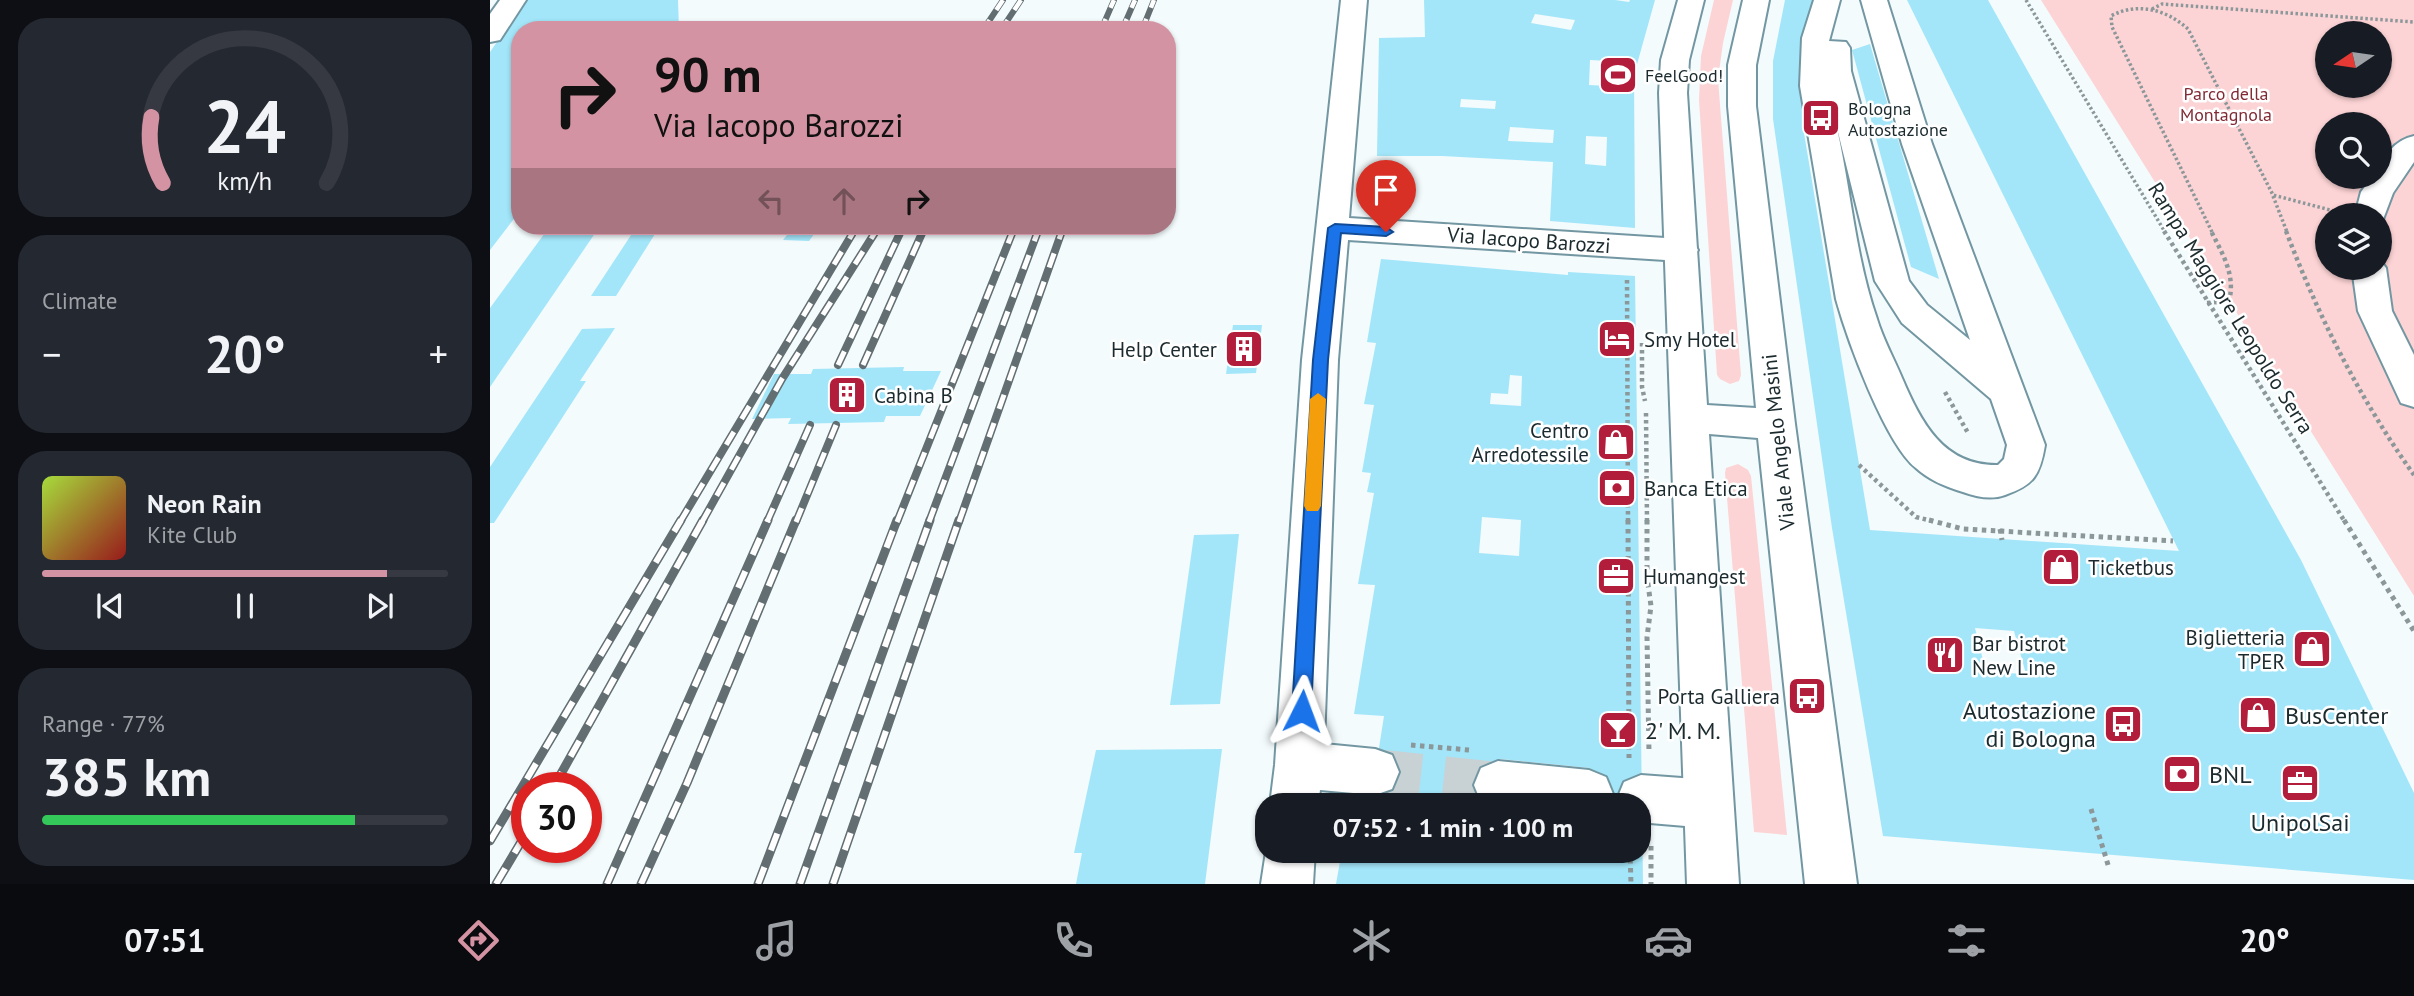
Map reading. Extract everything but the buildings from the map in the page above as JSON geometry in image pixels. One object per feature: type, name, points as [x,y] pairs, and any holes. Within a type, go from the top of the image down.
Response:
[{"type":"main road","points":[[490,34],[513,0]]},
{"type":"main road","points":[[1354,0],[1335,228],[1320,360],[1296,785],[1375,772]]},
{"type":"main road","points":[[1691,0],[1678,43],[1674,76],[1713,884]]},
{"type":"main road","name":"Viale Angelo Masini","points":[[1756,0],[1742,65],[1741,106],[1831,884]]},
{"type":"main road","points":[[1827,0],[1819,24],[1814,74],[1849,281],[1859,318],[1904,424],[1918,447],[1941,468],[1956,476],[1969,480],[1994,481],[2006,478],[2020,469],[2026,454],[2026,445],[1917,144],[1874,0]]},
{"type":"main road","points":[[1849,0],[1840,19],[1836,44],[1837,71],[1892,281],[1909,311],[1989,373],[2008,394]]},
{"type":"main road","points":[[2374,203],[2376,192],[2407,150],[2414,145]]},
{"type":"main road","name":"Via Iacopo Barozzi","points":[[1335,228],[1681,250]]},
{"type":"main road","points":[[2371,280],[2375,311],[2414,393]]},
{"type":"main road","points":[[1689,418],[1776,424]]},
{"type":"main road","points":[[1498,785],[1579,793]]},
{"type":"main road","points":[[1643,790],[1709,804]]},
{"type":"main road","points":[[1287,884],[1289,863]]},
{"type":"path","name":"Rampa Maggiore Leopoldo Serra","points":[[2025,0],[2207,303],[2414,631]]},
{"type":"path","points":[[2152,9],[2162,4],[2414,22]]},
{"type":"path","points":[[2207,303],[2229,301],[2232,293],[2229,269],[2112,27],[2112,16],[2119,10],[2152,9],[2174,16],[2188,29],[2273,195],[2311,296],[2348,372],[2414,475]]},
{"type":"path","points":[[2273,195],[2315,206]]},
{"type":"path","points":[[1627,276],[1643,790],[1651,884]]},
{"type":"path","points":[[1925,326],[1941,384],[1994,481]]},
{"type":"path","points":[[1642,335],[1642,387],[1646,410],[1644,429],[1647,577],[1651,606],[1647,637],[1643,790]]},
{"type":"path","points":[[1859,465],[1916,517],[1963,528],[2173,541]]},
{"type":"path","points":[[2000,529],[2003,540]]},
{"type":"path","points":[[2091,808],[2109,868]]},
{"type":"path","points":[[1630,863],[1631,884]]},
{"type":"green space","points":[[1714,0],[1733,0],[1718,79],[1741,375],[1739,381],[1730,384],[1717,375],[1699,100],[1701,56]]},
{"type":"green space","name":"Parco della Montagnola","points":[[2041,0],[2414,0],[2414,596]]},
{"type":"green space","points":[[1738,464],[1748,470],[1751,476],[1787,835],[1754,832],[1725,473],[1726,468]]},
{"type":"tunnel","points":[[1375,772],[1498,785]]},
{"type":"railway","points":[[989,21],[1003,0]]},
{"type":"railway","points":[[1007,21],[1021,0]]},
{"type":"railway","points":[[1105,21],[1114,0]]},
{"type":"railway","points":[[1126,21],[1135,0]]},
{"type":"railway","points":[[1146,21],[1154,0]]},
{"type":"railway","points":[[680,522],[852,235]]},
{"type":"railway","points":[[702,522],[782,379],[873,235]]},
{"type":"railway","points":[[838,365],[899,235]]},
{"type":"railway","points":[[863,365],[921,235]]},
{"type":"railway","points":[[897,522],[1011,235]]},
{"type":"railway","points":[[929,522],[1037,235]]},
{"type":"railway","points":[[959,522],[1061,235]]},
{"type":"railway","points":[[767,522],[810,425]]},
{"type":"railway","points":[[796,522],[836,425]]},
{"type":"railway","points":[[490,841],[681,520]]},
{"type":"railway","points":[[562,772],[703,520]]},
{"type":"railway","points":[[607,884],[768,520]]},
{"type":"railway","points":[[641,884],[687,783],[796,520]]},
{"type":"railway","points":[[758,884],[897,520]]},
{"type":"railway","points":[[800,884],[930,520]]},
{"type":"railway","points":[[833,884],[959,520]]},
{"type":"railway","points":[[496,884],[511,859]]},
{"type":"slow traffic","points":[[1312,506],[1318,399]]},
{"type":"place","name":"FeelGood!","points":[[1618,75]]},
{"type":"place","name":"Bologna Autostazione","points":[[1821,118]]},
{"type":"place","name":"Smy Hotel","points":[[1617,339]]},
{"type":"place","name":"Help Center","points":[[1244,349]]},
{"type":"place","name":"Cabina B","points":[[847,395]]},
{"type":"place","name":"Centro Arredotessile","points":[[1616,442]]},
{"type":"place","name":"Banca Etica","points":[[1617,488]]},
{"type":"place","name":"Ticketbus","points":[[2061,567]]},
{"type":"place","name":"Humangest","points":[[1616,576]]},
{"type":"place","name":"Biglietteria TPER","points":[[2312,649]]},
{"type":"place","name":"Bar bistrot New Line","points":[[1945,655]]},
{"type":"place","name":"Porta Galliera","points":[[1807,696]]},
{"type":"place","name":"BusCenter","points":[[2258,715]]},
{"type":"place","name":"Autostazione di Bologna","points":[[2123,724]]},
{"type":"place","name":"2' M. M.","points":[[1618,730]]},
{"type":"place","name":"BNL","points":[[2182,774]]},
{"type":"place","name":"UnipolSai","points":[[2300,783]]},
{"type":"route","points":[[1302,711],[1320,360],[1335,228],[1386,232]]}]
